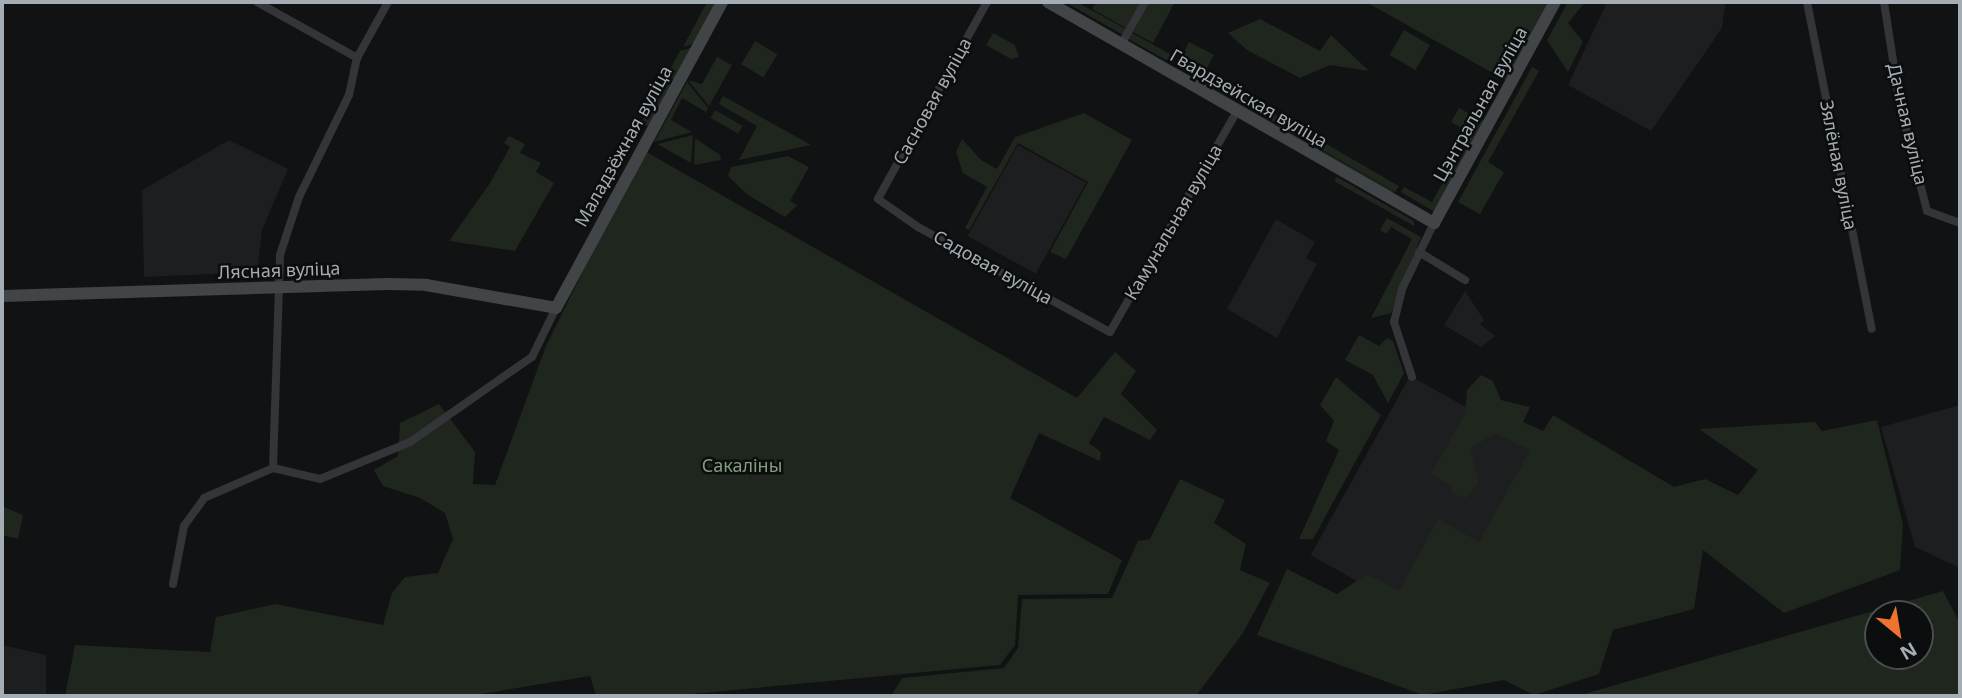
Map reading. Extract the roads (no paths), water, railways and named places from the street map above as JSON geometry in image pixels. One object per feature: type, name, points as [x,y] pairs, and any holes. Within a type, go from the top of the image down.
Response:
[{"type":"main road","name":"Маладзёжная вуліца","points":[[556,308],[722,2]]},
{"type":"main road","name":"Гвардзейская вуліца","points":[[1048,2],[1434,223]]},
{"type":"main road","name":"Цэнтральная вуліца","points":[[1434,223],[1555,2]]},
{"type":"main road","name":"Лясная вуліца","points":[[2,296],[426,285],[556,308]]},
{"type":"street","points":[[257,2],[357,58]]},
{"type":"street","points":[[273,468],[274,358],[281,289],[279,255],[299,197],[349,95],[357,58],[388,2]]},
{"type":"street","name":"Сасновая вуліца","points":[[878,200],[987,2]]},
{"type":"street","points":[[1122,43],[1145,2]]},
{"type":"street","name":"Зялёная вуліца","points":[[1807,2],[1872,329]]},
{"type":"street","name":"Дачная вуліца","points":[[1884,2],[1900,105],[1927,211],[1960,223]]},
{"type":"street","name":"Камунальная вуліца","points":[[1110,332],[1237,111]]},
{"type":"street","name":"Садовая вуліца","points":[[878,200],[1110,332]]},
{"type":"street","points":[[1412,377],[1394,322],[1419,252],[1434,223]]},
{"type":"street","points":[[1419,252],[1465,280]]},
{"type":"street","points":[[173,584],[184,526],[204,498],[273,468],[320,479],[410,442],[532,356],[556,308]]},
{"type":"park label","name":"Сакаліны","points":[[742,465]]}]
